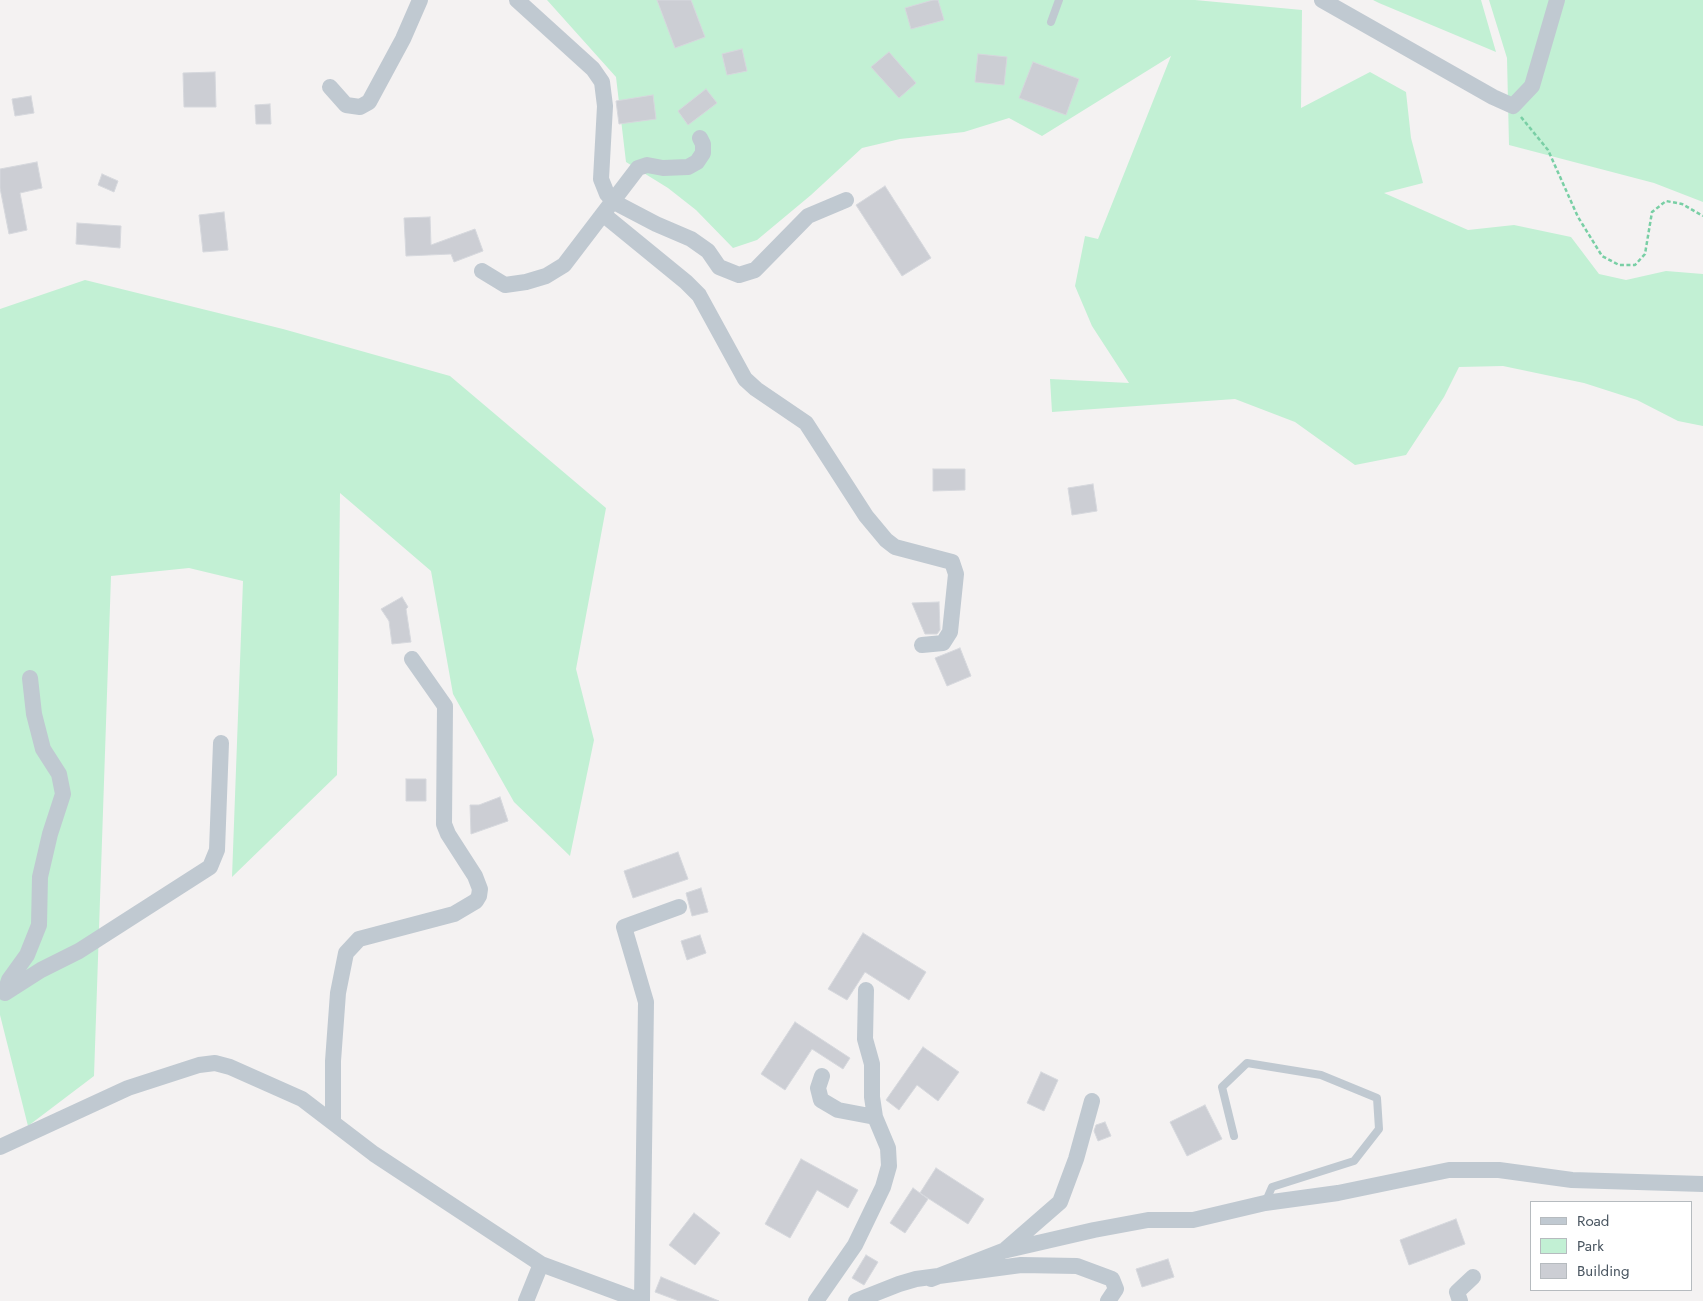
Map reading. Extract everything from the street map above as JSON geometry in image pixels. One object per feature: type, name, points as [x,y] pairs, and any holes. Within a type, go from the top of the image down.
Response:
[{"type":"street","points":[[330,87],[346,105],[360,107],[369,102],[403,39],[420,0]]},
{"type":"street","points":[[517,0],[578,58],[594,70],[602,82],[606,95],[601,178],[603,188],[614,202],[656,224],[691,239],[708,251],[719,267],[729,273],[739,275],[755,270],[808,216],[846,200]]},
{"type":"street","points":[[1322,0],[1512,106],[1532,86],[1557,0]]},
{"type":"street","points":[[482,271],[505,285],[526,282],[546,276],[564,265],[604,216],[638,168],[647,165],[677,168],[688,167],[697,162],[703,153],[703,144],[700,138]]},
{"type":"street","points":[[604,216],[686,282],[699,295],[745,379],[756,389],[806,423],[866,516],[886,540],[895,547],[952,562],[956,574],[950,632],[942,643],[922,645]]},
{"type":"street","points":[[333,1122],[333,1061],[338,992],[346,952],[359,939],[454,914],[476,901],[479,896],[480,889],[475,876],[448,834],[444,824],[445,706],[412,659]]},
{"type":"street","points":[[2,995],[8,980],[27,955],[39,925],[40,877],[50,834],[63,794],[59,774],[43,749],[34,714],[30,678]]},
{"type":"street","points":[[2,995],[41,970],[87,946],[210,867],[217,850],[221,743]]},
{"type":"street","points":[[0,1147],[128,1088],[198,1065],[215,1063],[230,1067],[302,1099],[374,1154],[541,1264],[641,1301],[646,1002],[624,927],[679,907]]},
{"type":"street","points":[[816,1301],[856,1245],[883,1187],[888,1166],[888,1148],[875,1117],[872,1097],[872,1064],[865,1039],[866,990]]},
{"type":"street","points":[[822,1076],[818,1088],[821,1100],[838,1110],[875,1117]]},
{"type":"street","points":[[1003,1251],[1060,1202],[1076,1159],[1092,1101]]},
{"type":"street","points":[[931,1279],[1003,1251],[1148,1220],[1193,1220],[1265,1203],[1338,1194],[1449,1170],[1499,1170],[1572,1180],[1703,1184]]},
{"type":"street","points":[[526,1301],[541,1264]]},
{"type":"street","points":[[856,1301],[899,1284],[1021,1265],[1077,1266],[1112,1280],[1116,1289],[1108,1301]]},
{"type":"street","points":[[1460,1301],[1457,1292],[1473,1278]]},
{"type":"lane","points":[[1051,22],[1059,0]]},
{"type":"lane","points":[[1234,1136],[1222,1087],[1247,1063],[1321,1075],[1377,1098],[1379,1130],[1354,1161],[1272,1187],[1265,1203]]},
{"type":"path","points":[[1512,106],[1548,150],[1578,217],[1602,256],[1619,264],[1635,265],[1645,254],[1652,212],[1666,201],[1682,204],[1703,216]]},
{"type":"green space","points":[[547,0],[1195,0],[1302,10],[1301,108],[1370,72],[1406,92],[1411,138],[1423,183],[1384,193],[1468,230],[1514,225],[1571,237],[1599,274],[1626,280],[1666,271],[1703,274],[1703,426],[1678,421],[1637,400],[1584,383],[1503,366],[1459,367],[1444,397],[1406,455],[1355,465],[1295,422],[1235,399],[1052,412],[1050,379],[1129,383],[1092,326],[1075,286],[1085,236],[1098,239],[1171,56],[1042,136],[1009,118],[964,132],[900,139],[862,148],[811,195],[757,240],[733,248],[696,210],[668,188],[626,162],[616,77]]},
{"type":"green space","points":[[1373,0],[1481,0],[1496,52],[1379,3]]},
{"type":"green space","points":[[1489,0],[1703,0],[1703,202],[1654,183],[1509,145],[1507,58]]},
{"type":"green space","points":[[85,280],[283,329],[450,376],[606,508],[576,669],[594,740],[570,856],[514,802],[453,694],[431,571],[340,493],[337,775],[232,877],[243,581],[189,568],[111,576],[94,1076],[28,1126],[0,1015],[0,309]]},
{"type":"building","points":[[657,0],[691,0],[705,37],[675,48]]},
{"type":"building","points":[[938,0],[944,20],[911,29],[905,8]]},
{"type":"building","points":[[742,49],[747,71],[727,75],[722,54]]},
{"type":"building","points":[[889,52],[916,83],[899,98],[871,67]]},
{"type":"building","points":[[978,54],[1007,57],[1004,85],[975,82]]},
{"type":"building","points":[[1033,62],[1079,79],[1066,115],[1019,98]]},
{"type":"building","points":[[215,72],[216,107],[184,107],[183,73]]},
{"type":"building","points":[[706,89],[717,103],[688,125],[678,111]]},
{"type":"building","points":[[653,95],[656,119],[619,124],[616,101]]},
{"type":"building","points":[[31,96],[34,113],[15,116],[12,99]]},
{"type":"building","points":[[270,104],[271,124],[256,124],[255,105]]},
{"type":"building","points":[[37,162],[42,188],[20,193],[27,230],[9,234],[0,188],[0,169]]},
{"type":"building","points":[[102,174],[118,181],[114,192],[98,185]]},
{"type":"building","points":[[885,186],[931,258],[902,276],[856,205]]},
{"type":"building","points":[[224,212],[228,250],[203,252],[199,215]]},
{"type":"building","points":[[430,217],[431,245],[475,229],[483,251],[454,262],[451,254],[406,256],[404,218]]},
{"type":"building","points":[[77,223],[121,226],[120,248],[76,244]]},
{"type":"building","points":[[933,469],[965,469],[965,490],[933,491]]},
{"type":"building","points":[[1093,484],[1097,511],[1072,515],[1068,488]]},
{"type":"building","points":[[402,597],[408,607],[406,609],[411,642],[392,644],[389,621],[381,609]]},
{"type":"building","points":[[939,602],[940,630],[937,634],[925,634],[912,603]]},
{"type":"building","points":[[960,648],[971,676],[947,686],[935,658]]},
{"type":"building","points":[[406,779],[426,779],[426,801],[406,801]]},
{"type":"building","points":[[500,797],[508,821],[471,834],[470,805],[479,805]]},
{"type":"building","points":[[678,852],[688,879],[633,898],[624,871]]},
{"type":"building","points":[[701,888],[708,912],[692,916],[686,893]]},
{"type":"building","points":[[863,933],[926,972],[909,1000],[865,972],[847,1000],[828,989]]},
{"type":"building","points":[[700,935],[706,953],[687,960],[681,941]]},
{"type":"building","points":[[795,1022],[850,1058],[843,1069],[812,1049],[785,1090],[761,1074]]},
{"type":"building","points":[[923,1047],[959,1072],[938,1101],[917,1085],[899,1110],[886,1100]]},
{"type":"building","points":[[1041,1072],[1058,1080],[1044,1111],[1027,1103]]},
{"type":"building","points":[[1205,1105],[1222,1139],[1187,1156],[1170,1122]]},
{"type":"building","points":[[1105,1122],[1111,1136],[1098,1141],[1094,1131],[1096,1125]]},
{"type":"building","points":[[801,1159],[858,1190],[848,1208],[817,1190],[790,1238],[765,1224]]},
{"type":"building","points":[[936,1168],[984,1199],[968,1224],[920,1193]]},
{"type":"building","points":[[913,1188],[928,1199],[905,1233],[890,1223]]},
{"type":"building","points":[[694,1213],[720,1233],[695,1265],[669,1245]]},
{"type":"building","points":[[1456,1219],[1465,1244],[1409,1265],[1400,1240]]},
{"type":"building","points":[[866,1255],[878,1262],[864,1285],[852,1278]]},
{"type":"building","points":[[1168,1259],[1174,1277],[1142,1287],[1136,1269]]},
{"type":"building","points":[[661,1277],[719,1301],[679,1301],[655,1292]]}]
